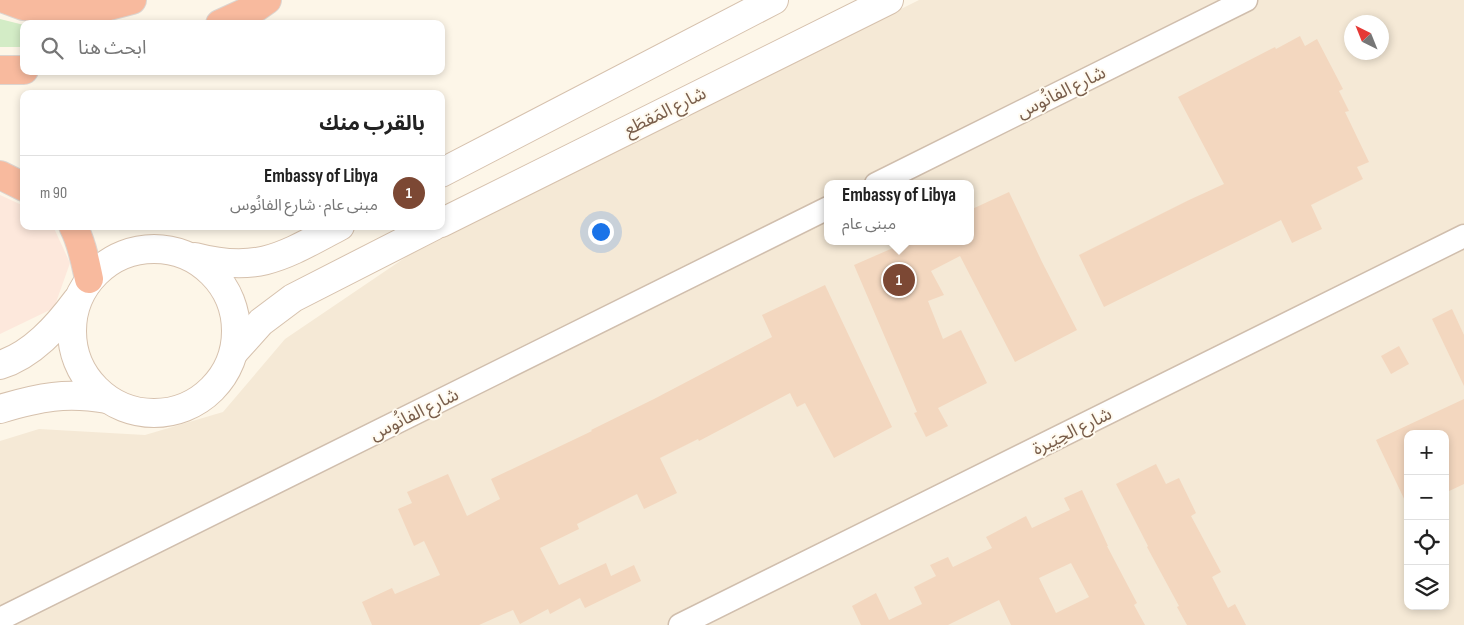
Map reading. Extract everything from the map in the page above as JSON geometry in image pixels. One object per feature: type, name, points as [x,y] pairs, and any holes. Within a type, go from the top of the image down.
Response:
[{"type":"highway","points":[[7,0],[23,6],[94,10],[132,0]]},
{"type":"highway","points":[[229,20],[257,7],[267,0]]},
{"type":"highway","points":[[0,70],[20,70]]},
{"type":"highway","points":[[0,175],[20,185]]},
{"type":"highway","points":[[75,230],[84,252],[83,289]]},
{"type":"street","points":[[445,171],[774,0]]},
{"type":"street","name":"شارع المَقطَع","points":[[445,221],[889,0]]},
{"type":"street","name":"شارع الفانُوس","points":[[884,180],[1246,0]]},
{"type":"street","name":"شارع الفانُوس","points":[[0,620],[824,210]]},
{"type":"street","points":[[0,365],[8,363],[25,353],[40,341],[54,328],[83,289],[105,264],[126,253],[148,248],[170,249],[216,262],[240,264],[264,261],[288,253],[332,230]]},
{"type":"street","points":[[234,352],[261,322],[293,298],[426,230]]},
{"type":"street","name":"شارع الحِيَيرة","points":[[680,625],[1464,236]]},
{"type":"street","points":[[83,289],[72,321],[72,343],[78,365],[90,384],[107,399],[127,409],[149,414],[172,412],[193,404],[211,391],[225,373],[234,352],[237,330],[234,307],[225,286],[210,269],[192,256]]},
{"type":"street","points":[[0,409],[42,397],[91,396],[107,399]]},
{"type":"shaded area","points":[[919,0],[1464,0],[1464,625],[0,625],[0,441],[39,429],[145,435],[223,412],[285,339],[409,255]]},
{"type":"shaded area","points":[[0,195],[20,204],[20,230],[55,230],[70,263],[54,308],[0,334]]},
{"type":"green space","points":[[0,19],[20,24],[20,47],[0,47]]},
{"type":"building","points":[[1300,36],[1305,46],[1317,39],[1343,89],[1339,91],[1349,111],[1345,112],[1369,162],[1357,167],[1363,179],[1311,205],[1322,229],[1292,243],[1281,220],[1104,307],[1079,255],[1224,184],[1178,97]]},
{"type":"building","points":[[1009,192],[1077,330],[1015,362],[960,256],[931,271],[944,295],[928,301],[943,339],[961,330],[987,383],[938,408],[948,426],[926,437],[914,413],[917,412],[854,265],[900,245],[974,245],[974,208]]},
{"type":"building","points":[[825,285],[892,427],[834,458],[805,403],[797,407],[790,393],[699,441],[698,439],[660,458],[677,493],[644,509],[637,494],[577,524],[579,529],[540,548],[559,585],[606,563],[611,576],[634,565],[641,581],[585,608],[580,598],[550,614],[548,609],[520,624],[513,610],[479,625],[372,625],[362,602],[392,588],[395,594],[440,575],[424,541],[414,546],[398,509],[412,503],[407,492],[448,474],[467,516],[500,499],[491,479],[592,431],[772,337],[762,315]]},
{"type":"building","points":[[1452,309],[1464,335],[1464,386],[1432,319]]},
{"type":"building","points":[[1399,346],[1409,364],[1391,374],[1381,356]]},
{"type":"building","points":[[1464,399],[1464,484],[1449,491],[1449,430],[1404,430],[1404,499],[1376,440]]},
{"type":"building","points":[[1156,464],[1166,484],[1179,478],[1196,513],[1191,516],[1221,572],[1212,577],[1228,608],[1235,604],[1246,625],[1187,625],[1116,484]]},
{"type":"building","points":[[1082,490],[1107,546],[1137,603],[1134,605],[1145,625],[1011,625],[999,600],[948,625],[861,625],[852,606],[876,593],[889,620],[922,604],[914,587],[936,576],[930,565],[948,557],[953,567],[992,548],[986,537],[1026,516],[1032,528],[1070,510],[1064,498]],"holes":[[[1071,563],[1089,597],[1056,613],[1039,578]]]},
{"type":"place","name":"Embassy of Libya","points":[[899,280]]}]
